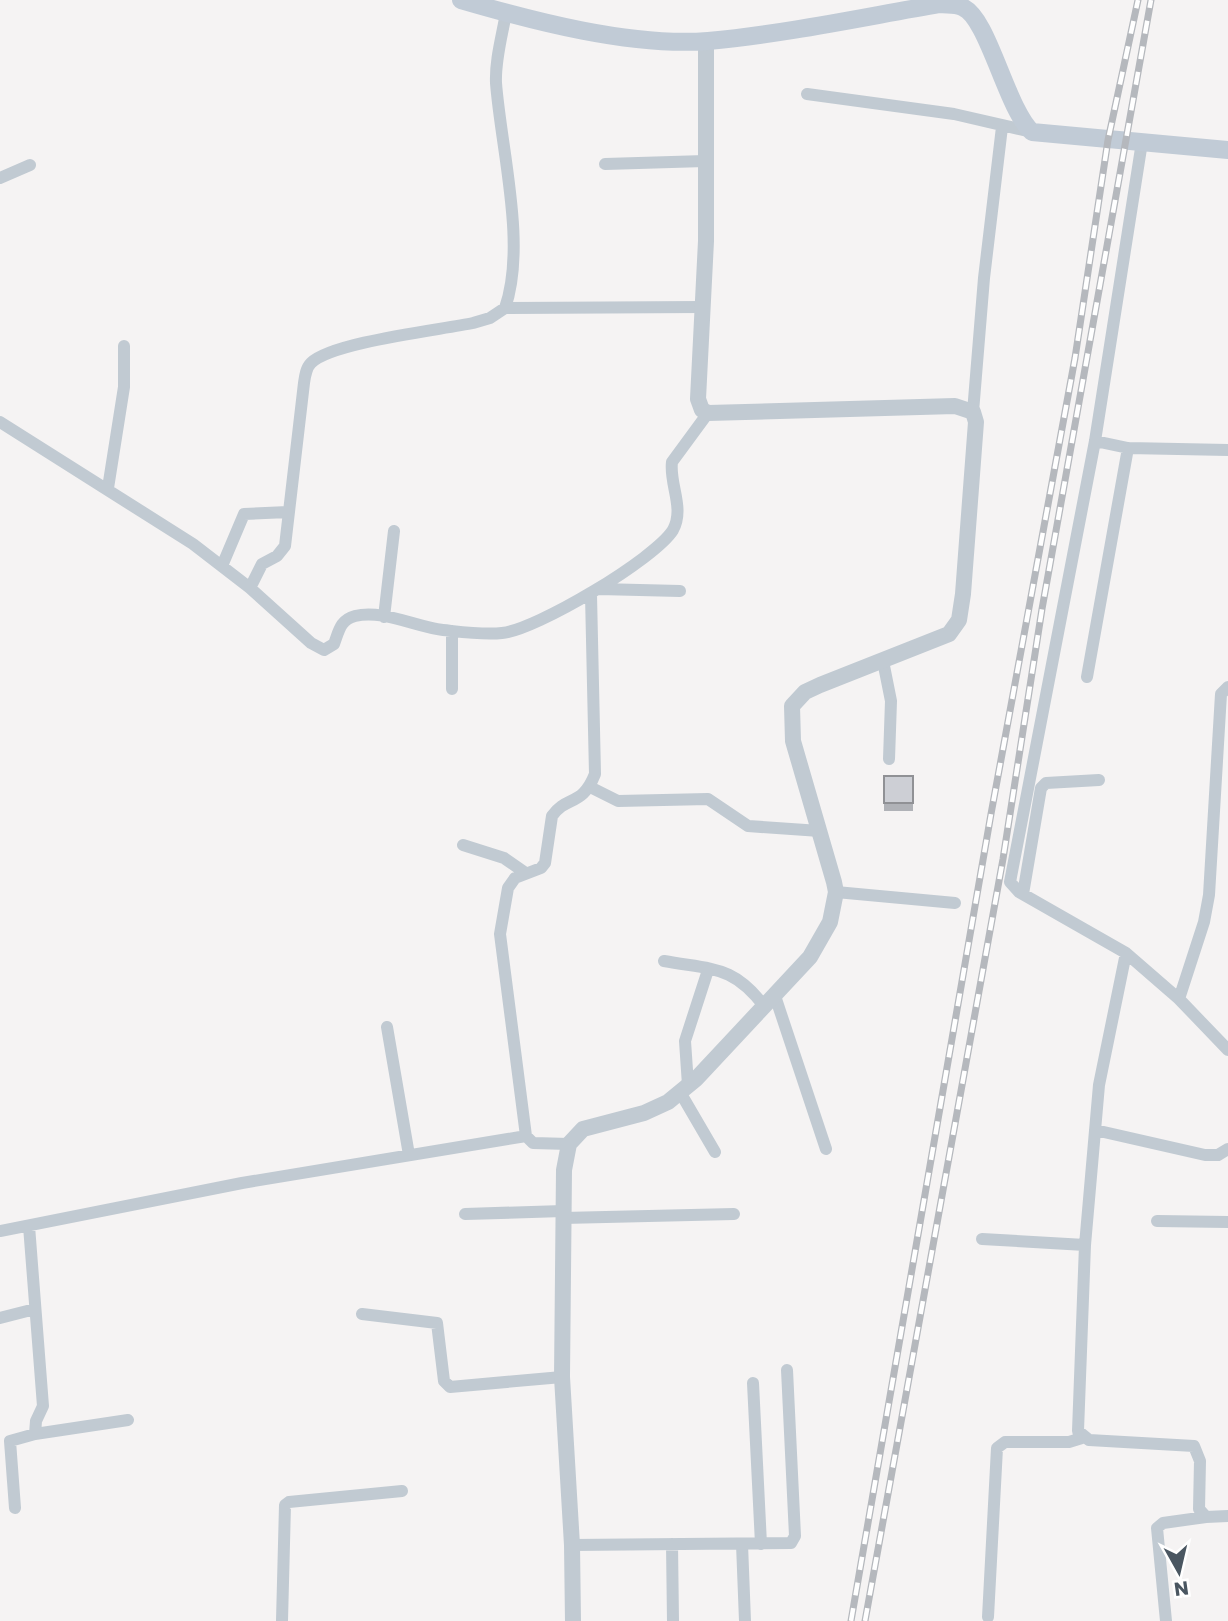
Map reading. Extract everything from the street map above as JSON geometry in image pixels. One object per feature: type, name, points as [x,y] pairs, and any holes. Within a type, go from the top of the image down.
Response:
[{"type":"main road","points":[[460,0],[534,22],[628,37],[706,41],[940,4],[962,3],[977,20],[1018,115],[1032,132],[1228,150]]},
{"type":"street","points":[[505,308],[513,274],[510,183],[496,82],[506,13]]},
{"type":"street","points":[[706,41],[706,241],[698,399],[702,410],[708,413],[955,406],[973,412]]},
{"type":"street","points":[[807,93],[954,114],[1032,132]]},
{"type":"street","points":[[573,1621],[572,1545],[562,1377],[564,1170],[569,1144],[583,1129],[644,1112],[684,1089],[770,1002],[822,937],[830,922],[835,892],[793,741],[792,706],[805,692],[820,685],[949,634],[959,620],[975,435],[973,412],[984,278],[1002,127]]},
{"type":"street","points":[[1142,142],[1095,441],[1010,871],[1019,891],[1126,953],[1179,999],[1228,1050]]},
{"type":"street","points":[[605,164],[705,161]]},
{"type":"street","points":[[0,178],[30,166]]},
{"type":"street","points":[[250,588],[262,564],[282,552],[303,383],[309,365],[319,357],[350,347],[473,323],[490,318],[505,308],[703,307]]},
{"type":"street","points":[[107,488],[124,387],[124,346]]},
{"type":"street","points":[[0,422],[107,488],[222,566],[311,643],[324,650],[334,643],[346,619],[358,615],[384,617],[452,631],[502,633],[516,630],[595,592],[662,542],[673,530],[677,517],[677,499],[671,473],[672,462],[708,413]]},
{"type":"street","points":[[1095,441],[1128,448],[1228,450]]},
{"type":"street","points":[[1087,677],[1128,448]]},
{"type":"street","points":[[222,566],[244,514],[288,512]]},
{"type":"street","points":[[384,617],[394,531]]},
{"type":"street","points":[[595,592],[680,592]]},
{"type":"street","points":[[569,1144],[533,1143],[526,1136],[500,944],[508,888],[524,872],[541,868],[545,863],[550,824],[556,810],[580,799],[590,787],[596,758],[595,592]]},
{"type":"street","points":[[452,631],[452,689]]},
{"type":"street","points":[[883,661],[891,701],[889,759]]},
{"type":"street","points":[[1179,999],[1204,922],[1209,895],[1221,694],[1228,687]]},
{"type":"street","points":[[1019,891],[1043,785],[1099,780]]},
{"type":"street","points":[[590,787],[618,801],[708,799],[748,826],[820,831]]},
{"type":"street","points":[[463,845],[504,858],[524,872]]},
{"type":"street","points":[[835,892],[955,903]]},
{"type":"street","points":[[1082,1438],[1077,1423],[1085,1245],[1095,1130],[1102,1063],[1126,953]]},
{"type":"street","points":[[664,961],[741,979],[770,1002],[826,1149]]},
{"type":"street","points":[[709,970],[685,1041],[684,1089],[715,1152]]},
{"type":"street","points":[[387,1027],[409,1156]]},
{"type":"street","points":[[1095,1130],[1205,1155],[1218,1155],[1228,1149]]},
{"type":"street","points":[[0,1231],[242,1183],[526,1136]]},
{"type":"street","points":[[465,1214],[734,1214]]},
{"type":"street","points":[[1157,1222],[1228,1222]]},
{"type":"street","points":[[29,1226],[43,1406],[36,1421],[36,1434]]},
{"type":"street","points":[[982,1240],[1085,1245]]},
{"type":"street","points":[[0,1318],[35,1310]]},
{"type":"street","points":[[362,1314],[437,1323],[444,1381],[450,1387],[562,1377]]},
{"type":"street","points":[[572,1545],[787,1544],[795,1535],[787,1370]]},
{"type":"street","points":[[753,1382],[761,1544]]},
{"type":"street","points":[[15,1508],[10,1441],[36,1434],[128,1420]]},
{"type":"street","points":[[988,1617],[997,1448],[1005,1442],[1069,1443],[1082,1438],[1195,1446],[1200,1461],[1199,1509],[1206,1517]]},
{"type":"street","points":[[282,1621],[285,1505],[289,1502],[402,1491]]},
{"type":"street","points":[[1166,1621],[1157,1528],[1163,1522],[1228,1516]]},
{"type":"street","points":[[671,1544],[673,1621]]},
{"type":"street","points":[[742,1544],[745,1621]]},
{"type":"building","points":[[884,776],[913,776],[913,803],[884,803]]},
{"type":"railway","points":[[851,1621],[991,814],[1075,358],[1108,140],[1138,0]]},
{"type":"railway","points":[[865,1621],[1003,859],[1042,609],[1151,0]]}]
